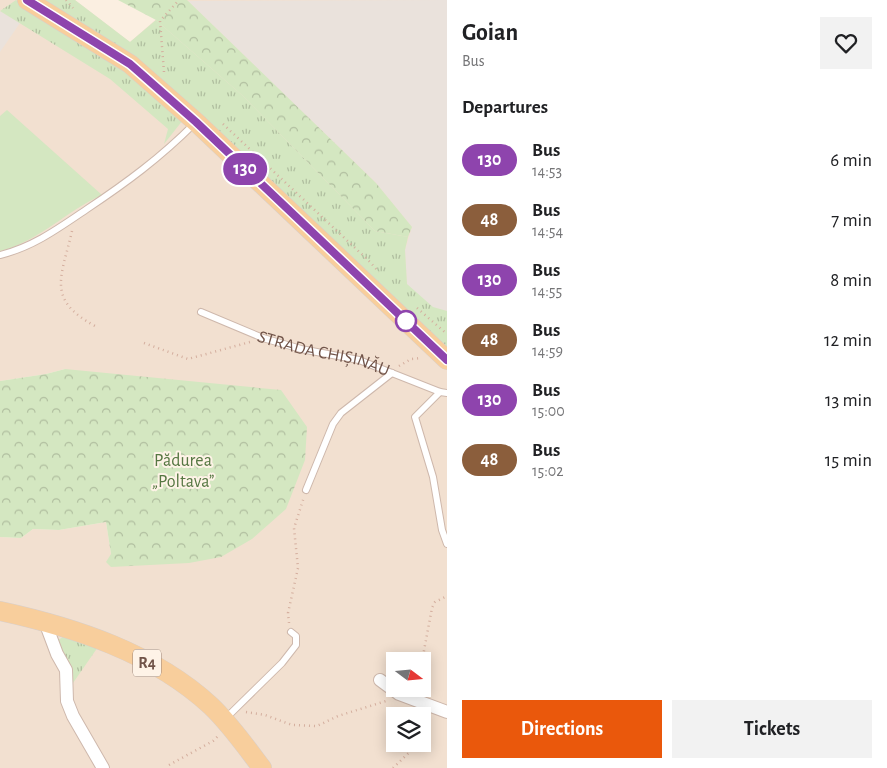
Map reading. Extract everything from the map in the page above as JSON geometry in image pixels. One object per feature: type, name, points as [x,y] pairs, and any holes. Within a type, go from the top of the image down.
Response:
[{"type":"main road","points":[[27,0],[76,28],[130,64],[196,122],[447,360]]},
{"type":"main road","name":"R4","points":[[0,611],[92,636],[138,658],[196,694],[230,719],[262,768]]},
{"type":"street","points":[[45,622],[57,654],[66,670],[67,702],[72,716],[103,768]]},
{"type":"street","points":[[380,680],[386,684]]},
{"type":"street","points":[[410,698],[442,709]]},
{"type":"lane","points":[[0,255],[34,243],[75,217],[156,160],[196,122]]},
{"type":"lane","name":"STRADA CHIȘINĂU","points":[[201,312],[263,338],[301,349],[359,360],[444,392]]},
{"type":"lane","points":[[306,490],[337,418],[392,373]]},
{"type":"lane","points":[[444,392],[415,417],[433,477],[442,530],[447,544]]},
{"type":"lane","points":[[230,719],[296,645],[296,636],[291,632]]},
{"type":"path","points":[[164,72],[160,21],[179,0]]},
{"type":"path","points":[[75,217],[59,283],[62,295],[76,316],[95,326]]},
{"type":"path","points":[[144,343],[188,359],[263,338]]},
{"type":"path","points":[[392,373],[411,359],[419,357],[422,359]]},
{"type":"path","points":[[291,632],[288,613],[299,559],[294,548],[294,528],[306,490]]},
{"type":"path","points":[[424,652],[432,608],[435,602],[447,596]]},
{"type":"path","points":[[169,765],[213,741],[230,719],[265,715],[292,725],[317,726],[389,698]]},
{"type":"path","points":[[431,723],[442,709]]},
{"type":"path","points":[[393,768],[410,752]]},
{"type":"shaded area","points":[[0,0],[75,0],[130,42],[176,2],[174,0],[447,0],[447,768],[0,768],[0,537],[21,538],[33,529],[59,530],[106,522],[111,554],[189,563],[65,369],[0,381]]},
{"type":"shaded area","points":[[447,0],[447,311],[433,308],[407,285],[405,250],[412,227],[376,183],[188,1]]},
{"type":"shaded area","points":[[0,11],[20,23],[0,52]]},
{"type":"green space","points":[[16,0],[129,70],[183,120],[164,144],[168,129],[110,79],[0,11]]},
{"type":"green space","points":[[37,0],[75,0],[130,42],[156,20],[243,96],[375,231],[408,237],[405,250],[407,284],[433,307],[447,311],[447,350],[200,120]]},
{"type":"green space","points":[[118,0],[187,0],[376,183],[412,227],[408,237],[375,231],[243,96],[156,20]]},
{"type":"green space","points":[[7,110],[102,195],[76,209],[28,240],[0,251],[0,116]]},
{"type":"green space","name":"Pădurea „Poltava”","points":[[65,369],[281,390],[307,427],[305,460],[286,509],[252,539],[221,557],[189,563],[111,567],[106,562],[111,554],[106,522],[59,530],[33,529],[21,538],[0,537],[0,381]]},
{"type":"green space","points":[[65,636],[98,647],[73,683],[70,669],[56,641]]},
{"type":"bus line","name":"130","points":[[27,0],[76,28],[130,64],[196,122],[447,360]]}]
